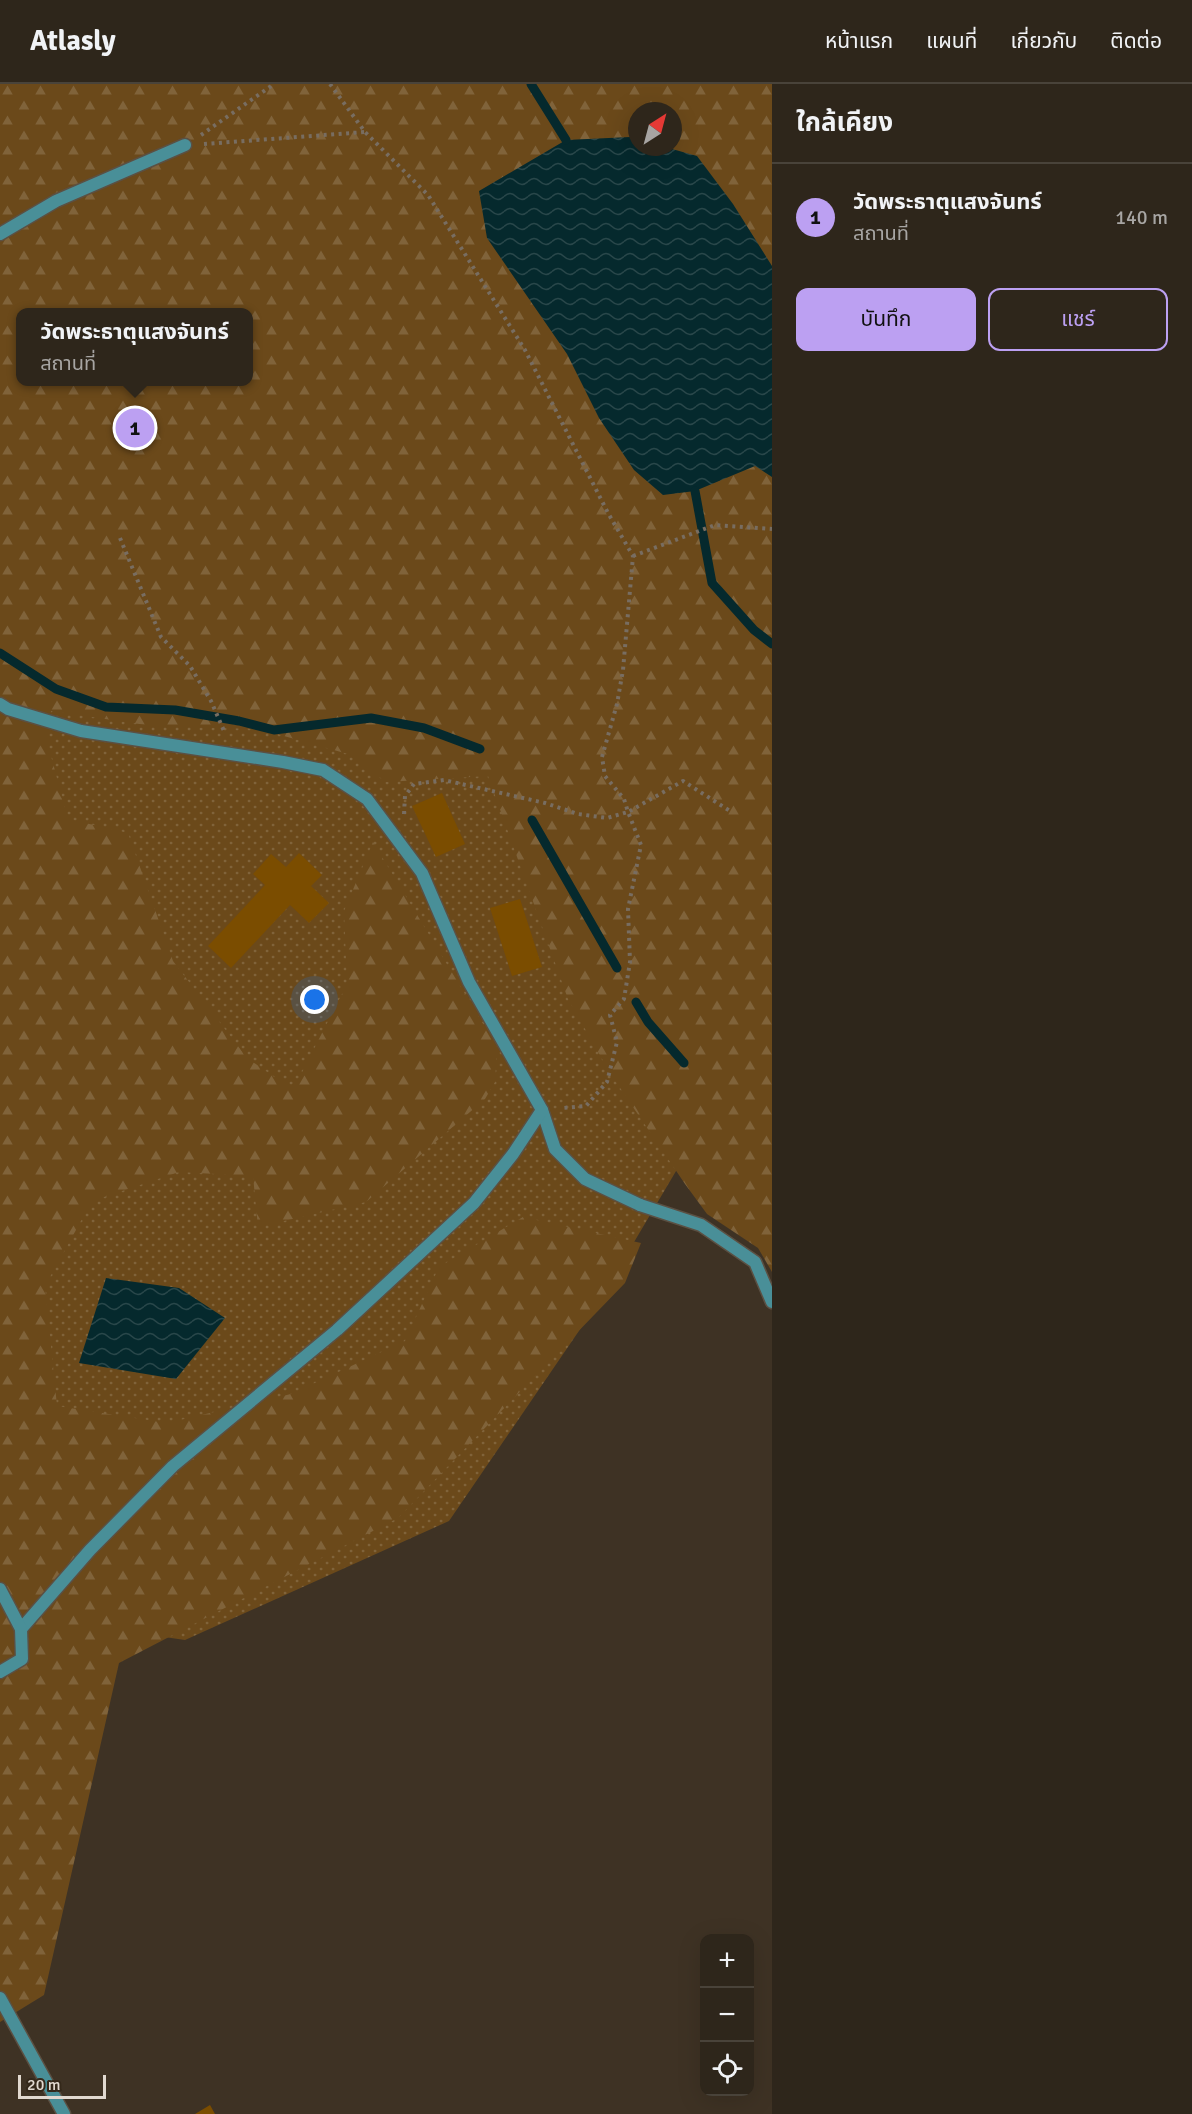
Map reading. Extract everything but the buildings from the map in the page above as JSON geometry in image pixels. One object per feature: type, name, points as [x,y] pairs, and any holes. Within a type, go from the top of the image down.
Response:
[{"type":"street","points":[[0,234],[56,201],[185,146]]},
{"type":"street","points":[[0,704],[8,709],[81,731],[324,770],[366,799],[422,873],[469,982],[542,1110],[555,1149],[585,1179],[640,1205],[701,1225],[755,1262],[772,1302]]},
{"type":"street","points":[[21,1629],[90,1550],[173,1466],[337,1330],[474,1203],[513,1154],[542,1110]]},
{"type":"street","points":[[0,1589],[21,1629],[22,1659],[0,1672]]},
{"type":"street","points":[[0,1998],[64,2114]]},
{"type":"path","points":[[185,146],[274,84]]},
{"type":"path","points":[[330,84],[365,132],[428,195],[525,350],[608,513],[633,556],[623,670],[617,704],[602,757],[605,777],[624,800],[641,845],[628,909],[630,962],[624,999],[610,1015],[617,1042],[607,1082],[586,1106],[542,1110]]},
{"type":"path","points":[[185,146],[365,132]]},
{"type":"path","points":[[633,556],[715,525],[772,529]]},
{"type":"path","points":[[120,538],[161,637],[190,666],[211,700],[227,738]]},
{"type":"path","points":[[409,823],[404,813],[405,796],[414,784],[444,780],[545,803],[578,814],[607,818],[628,812],[683,781],[730,811]]},
{"type":"green space","points":[[0,84],[772,84],[747,1051],[598,1303],[449,1521],[185,1640],[0,1613]]},
{"type":"green space","points":[[0,84],[772,84],[772,1272],[758,1248],[707,1214],[610,1073],[568,999],[488,776],[386,782],[348,754],[259,729],[153,726],[51,711],[47,741],[68,819],[128,833],[173,961],[247,1058],[293,1090],[347,984],[344,911],[373,842],[497,1047],[495,1082],[485,1099],[366,1202],[258,1227],[253,1176],[179,1172],[92,1201],[45,1286],[57,1406],[167,1423],[291,1394],[405,1341],[439,1267],[523,1217],[641,1243],[625,1283],[398,1518],[119,1663],[44,1995],[0,2022]]},
{"type":"water","points":[[628,137],[628,156],[682,156],[682,152],[697,156],[733,204],[772,266],[772,477],[755,466],[695,491],[663,495],[634,470],[599,418],[567,354],[487,238],[479,191],[566,140]]},
{"type":"water","points":[[106,1278],[179,1288],[225,1318],[176,1379],[79,1363]]},
{"type":"waterway","points":[[531,84],[566,140]]},
{"type":"waterway","points":[[695,491],[712,583],[754,630],[772,644]]},
{"type":"waterway","points":[[0,653],[56,689],[106,707],[175,710],[239,721],[274,730],[371,718],[424,728],[480,749]]},
{"type":"waterway","points":[[532,820],[617,968]]},
{"type":"waterway","points":[[636,1002],[648,1022],[684,1063]]},
{"type":"place","name":"วัดพระธาตุแสงจันทร์","points":[[135,428]]}]
